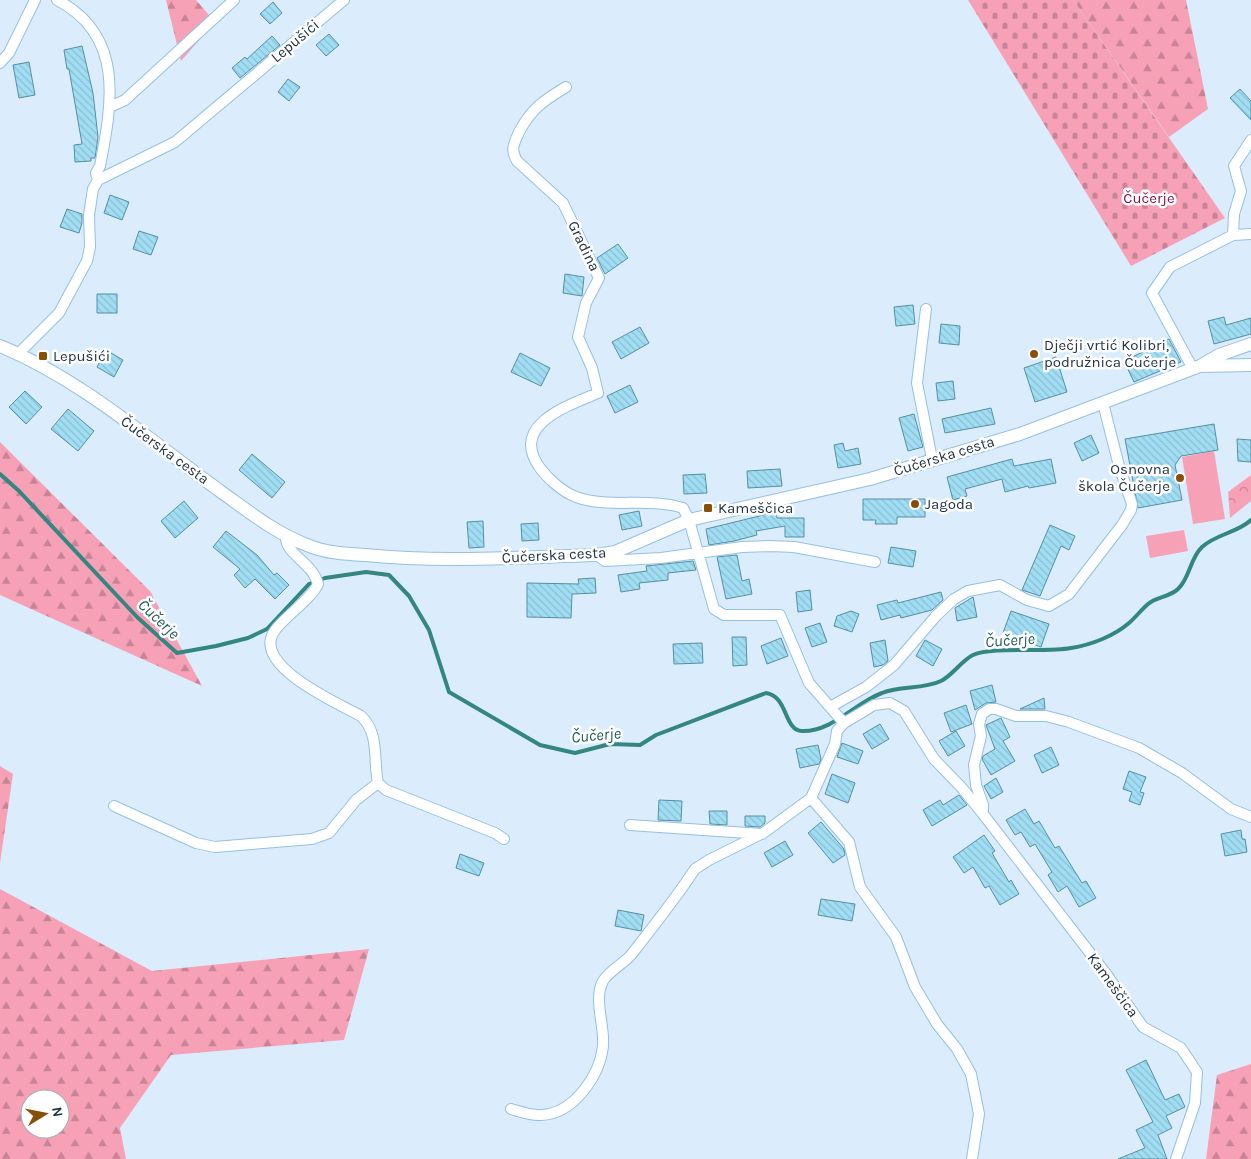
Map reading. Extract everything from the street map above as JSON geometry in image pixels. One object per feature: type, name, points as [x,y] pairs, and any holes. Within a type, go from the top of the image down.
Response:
[{"type":"street","points":[[0,62],[9,53],[35,0]]},
{"type":"street","points":[[19,354],[59,313],[87,261],[90,247],[89,215],[92,189],[98,180],[96,173],[100,166],[110,107],[108,67],[93,28],[71,7],[57,0]]},
{"type":"street","points":[[110,107],[125,100],[234,0]]},
{"type":"street","name":"Lepušići","points":[[98,180],[175,142],[344,0]]},
{"type":"street","name":"Gradina","points":[[566,87],[542,102],[529,114],[513,145],[513,154],[517,161],[563,203],[599,278],[586,303],[578,337],[592,368],[598,393],[568,406],[544,420],[531,440],[531,450],[535,460],[546,476],[575,496],[597,501],[668,503],[683,508],[689,520]]},
{"type":"street","points":[[1232,235],[1234,214],[1242,191],[1234,166],[1251,140]]},
{"type":"street","points":[[1197,368],[1152,293],[1170,267],[1232,235],[1251,234]]},
{"type":"street","points":[[926,309],[917,383],[932,459]]},
{"type":"street","points":[[1197,368],[1219,355],[1251,344]]},
{"type":"street","name":"Čučerska cesta","points":[[0,346],[79,386],[187,467],[286,537],[309,546],[338,553],[400,558],[597,555],[615,552],[689,520],[870,478],[1020,434],[1197,368]]},
{"type":"street","points":[[1197,368],[1251,365]]},
{"type":"street","points":[[511,1109],[541,1115],[551,1114],[575,1100],[592,1077],[601,1055],[603,1044],[600,1004],[604,980],[630,956],[695,869],[730,848],[762,834],[811,798],[835,744],[838,716],[866,687],[894,665],[936,616],[954,599],[968,591],[1000,585],[1027,600],[1049,606],[1068,594],[1131,510],[1132,504],[1118,466],[1103,403]]},
{"type":"street","points":[[689,520],[714,609],[724,615],[780,615],[809,683],[838,716]]},
{"type":"street","points":[[286,537],[287,547],[316,574],[318,584],[313,593],[297,606],[274,631],[271,639],[272,649],[282,666],[297,680],[361,716],[369,723],[374,741],[378,783],[386,790],[495,833],[504,839]]},
{"type":"street","points":[[597,555],[605,561],[661,558],[742,547],[794,547],[875,562]]},
{"type":"street","name":"Kameščica","points":[[838,716],[874,705],[890,703],[897,706],[911,721],[934,759],[962,788],[983,814],[1107,975],[1143,1027],[1181,1048],[1197,1072],[1196,1103],[1176,1159]]},
{"type":"street","name":"Kameščica","points":[[983,814],[983,805],[976,785],[974,765],[980,736],[979,724],[982,714],[989,709],[996,709],[1016,716],[1046,716],[1069,722],[1139,748],[1182,773],[1231,809],[1251,817]]},
{"type":"street","points":[[114,806],[196,843],[214,847],[312,839],[328,833],[356,800],[378,783]]},
{"type":"street","points":[[811,798],[849,842],[860,887],[896,937],[915,987],[936,1024],[957,1048],[971,1074],[979,1114],[972,1159]]},
{"type":"street","points":[[630,826],[762,834]]},
{"type":"green space","points":[[166,0],[196,0],[215,22],[181,61]]},
{"type":"green space","name":"Čučerje","points":[[968,0],[1073,0],[1225,218],[1131,266]]},
{"type":"green space","points":[[1073,0],[1186,0],[1208,109],[1169,137]]},
{"type":"green space","points":[[0,442],[150,591],[202,686],[0,595]]},
{"type":"green space","points":[[1214,451],[1225,519],[1193,524],[1182,457]]},
{"type":"green space","points":[[1251,475],[1251,501],[1230,518],[1228,492]]},
{"type":"green space","points":[[1184,530],[1188,551],[1150,558],[1146,536]]},
{"type":"green space","points":[[0,766],[13,774],[0,863]]},
{"type":"green space","points":[[0,889],[152,971],[369,949],[344,1040],[171,1055],[120,1128],[126,1159],[0,1159]]},
{"type":"green space","points":[[1251,1064],[1251,1159],[1206,1159],[1217,1075]]},
{"type":"building","points":[[273,2],[282,13],[270,24],[260,14]]},
{"type":"building","points":[[329,34],[339,45],[326,56],[316,45]]},
{"type":"building","points":[[272,36],[280,45],[240,78],[232,68],[245,57],[247,59]]},
{"type":"building","points":[[82,46],[93,93],[98,137],[95,158],[91,158],[91,161],[75,162],[74,145],[82,144],[64,50]]},
{"type":"building","points":[[29,62],[35,95],[19,98],[13,65]]},
{"type":"building","points":[[288,79],[300,87],[289,101],[278,92]]},
{"type":"building","points":[[1240,89],[1251,101],[1251,120],[1230,98]]},
{"type":"building","points":[[110,195],[129,202],[122,220],[104,213]]},
{"type":"building","points":[[67,209],[82,214],[79,233],[60,227]]},
{"type":"building","points":[[139,231],[158,237],[151,255],[133,249]]},
{"type":"building","points":[[618,244],[628,258],[605,274],[597,258]]},
{"type":"building","points":[[565,274],[584,277],[582,296],[563,293]]},
{"type":"building","points":[[97,294],[117,294],[117,313],[97,313]]},
{"type":"building","points":[[913,305],[915,324],[896,326],[894,307]]},
{"type":"building","points":[[1224,317],[1226,325],[1251,318],[1251,334],[1214,344],[1208,321]]},
{"type":"building","points":[[941,324],[960,326],[959,345],[939,343]]},
{"type":"building","points":[[640,327],[649,343],[621,359],[612,342]]},
{"type":"building","points":[[1169,339],[1181,362],[1134,382],[1124,361]]},
{"type":"building","points":[[106,350],[123,360],[114,377],[97,367]]},
{"type":"building","points":[[520,353],[550,368],[541,386],[511,372]]},
{"type":"building","points":[[1056,357],[1067,392],[1035,402],[1024,368]]},
{"type":"building","points":[[953,381],[955,399],[938,401],[936,383]]},
{"type":"building","points":[[630,385],[638,402],[615,413],[607,396]]},
{"type":"building","points":[[25,391],[42,407],[26,424],[9,407]]},
{"type":"building","points":[[991,408],[995,424],[945,433],[942,419]]},
{"type":"building","points":[[68,409],[94,431],[78,451],[51,429]]},
{"type":"building","points":[[914,414],[923,447],[908,451],[899,418]]},
{"type":"building","points":[[1214,424],[1218,450],[1181,456],[1175,465],[1182,500],[1138,508],[1125,439]]},
{"type":"building","points":[[1091,435],[1099,453],[1082,461],[1074,443]]},
{"type":"building","points":[[1237,439],[1251,440],[1251,462],[1238,461]]},
{"type":"building","points":[[843,443],[845,451],[858,448],[861,464],[838,468],[834,445]]},
{"type":"building","points":[[252,454],[285,482],[272,498],[239,470]]},
{"type":"building","points":[[1012,459],[1014,466],[1051,459],[1056,483],[1029,488],[1028,486],[1005,492],[1002,479],[965,489],[967,496],[953,500],[947,477]]},
{"type":"building","points":[[780,469],[782,486],[748,488],[747,471]]},
{"type":"building","points":[[705,474],[707,493],[684,494],[683,475]]},
{"type":"building","points":[[863,499],[925,499],[925,517],[897,517],[897,524],[875,524],[876,520],[863,520]]},
{"type":"building","points":[[184,501],[198,518],[175,538],[161,521]]},
{"type":"building","points":[[639,511],[642,526],[622,530],[619,515]]},
{"type":"building","points":[[776,512],[777,518],[804,518],[804,537],[785,537],[785,526],[756,531],[757,535],[734,541],[709,545],[706,529]]},
{"type":"building","points":[[483,521],[484,547],[469,548],[467,522]]},
{"type":"building","points":[[538,523],[539,540],[522,541],[521,524]]},
{"type":"building","points":[[1050,525],[1075,536],[1069,550],[1061,546],[1040,596],[1022,590]]},
{"type":"building","points":[[226,531],[257,555],[274,575],[277,573],[289,585],[275,599],[255,579],[245,588],[234,575],[240,569],[213,547]]},
{"type":"building","points":[[891,547],[916,551],[913,567],[888,563]]},
{"type":"building","points":[[737,555],[742,581],[749,579],[752,594],[726,599],[717,557]]},
{"type":"building","points":[[693,561],[696,570],[668,573],[668,580],[639,583],[640,589],[621,592],[618,575],[647,571],[646,566]]},
{"type":"building","points":[[595,578],[596,593],[572,594],[571,618],[527,617],[527,583],[579,584],[578,579]]},
{"type":"building","points":[[810,590],[812,610],[798,612],[796,592]]},
{"type":"building","points":[[941,592],[943,600],[932,610],[901,618],[900,615],[881,620],[877,605],[897,600],[898,603]]},
{"type":"building","points":[[973,597],[977,617],[957,621],[955,608]]},
{"type":"building","points":[[851,611],[859,614],[852,632],[834,626],[837,616]]},
{"type":"building","points":[[1011,611],[1049,624],[1041,647],[1003,633]]},
{"type":"building","points":[[820,623],[827,642],[812,647],[805,628]]},
{"type":"building","points":[[732,637],[746,637],[747,665],[733,666]]},
{"type":"building","points":[[781,638],[788,656],[767,664],[761,646]]},
{"type":"building","points":[[885,640],[888,661],[883,665],[874,667],[870,643]]},
{"type":"building","points":[[925,640],[942,649],[933,666],[916,656]]},
{"type":"building","points":[[702,643],[703,663],[674,664],[673,644]]},
{"type":"building","points":[[992,685],[996,702],[986,703],[975,710],[970,691]]},
{"type":"building","points":[[1044,698],[1045,709],[1020,709]]},
{"type":"building","points":[[966,705],[972,724],[951,732],[944,713]]},
{"type":"building","points":[[1001,718],[1010,737],[1003,741],[1015,761],[991,775],[982,759],[983,756],[995,749],[986,725]]},
{"type":"building","points":[[880,724],[889,739],[872,749],[863,734]]},
{"type":"building","points":[[956,731],[965,746],[948,756],[939,741]]},
{"type":"building","points":[[842,743],[863,751],[858,764],[837,757]]},
{"type":"building","points":[[818,745],[821,759],[819,764],[800,768],[796,749]]},
{"type":"building","points":[[1051,747],[1059,765],[1042,773],[1034,755]]},
{"type":"building","points":[[1129,771],[1146,777],[1140,792],[1144,793],[1140,805],[1129,801],[1132,792],[1123,789]]},
{"type":"building","points":[[832,774],[855,783],[848,803],[825,794]]},
{"type":"building","points":[[996,778],[1003,792],[991,799],[984,786]]},
{"type":"building","points":[[959,795],[967,805],[932,826],[923,810],[940,800],[943,805]]},
{"type":"building","points":[[659,800],[682,801],[681,821],[658,820]]},
{"type":"building","points":[[1025,809],[1034,824],[1039,821],[1055,848],[1059,846],[1082,883],[1086,881],[1096,898],[1079,907],[1067,886],[1058,892],[1048,875],[1052,872],[1035,844],[1030,847],[1021,832],[1015,835],[1006,820]]},
{"type":"building","points":[[709,811],[727,811],[727,825],[710,824]]},
{"type":"building","points":[[745,816],[765,816],[765,823],[760,827],[745,826]]},
{"type":"building","points":[[821,822],[844,849],[845,855],[833,863],[808,833]]},
{"type":"building","points":[[1241,830],[1247,852],[1225,856],[1221,834]]},
{"type":"building","points":[[984,835],[995,851],[992,853],[1009,882],[1011,880],[1019,894],[1000,905],[989,886],[985,888],[973,867],[964,873],[953,857]]},
{"type":"building","points":[[785,841],[793,855],[772,867],[764,853]]},
{"type":"building","points":[[460,854],[484,863],[479,876],[456,868]]},
{"type":"building","points":[[821,899],[855,904],[852,921],[818,915]]},
{"type":"building","points":[[618,910],[644,915],[641,931],[615,926]]},
{"type":"building","points":[[1146,1060],[1165,1100],[1179,1094],[1185,1107],[1166,1116],[1172,1128],[1158,1135],[1167,1159],[1118,1159],[1145,1148],[1136,1130],[1153,1122],[1126,1070]]},
{"type":"waterway","name":"Čučerje","points":[[0,474],[19,491],[137,617],[177,653],[248,638],[267,629],[309,584],[325,578],[366,572],[389,575],[409,596],[429,630],[449,692],[540,745],[575,753],[610,744],[640,745],[656,735],[766,693],[773,695],[778,700],[788,720],[796,729],[802,731],[813,730],[833,722],[862,703],[882,693],[897,689],[926,686],[941,681],[973,655],[982,652],[1060,649],[1079,647],[1094,642],[1123,628],[1151,602],[1175,592],[1182,584],[1202,547],[1251,520]]},
{"type":"place","name":"Dječji vrtić Kolibri, podružnica Čučerje","points":[[1034,354]]},
{"type":"place","name":"Lepušići","points":[[43,356]]},
{"type":"place","name":"Osnovna škola Čučerje","points":[[1180,478]]},
{"type":"place","name":"Jagoda","points":[[915,504]]},
{"type":"place","name":"Kameščica","points":[[708,508]]}]
